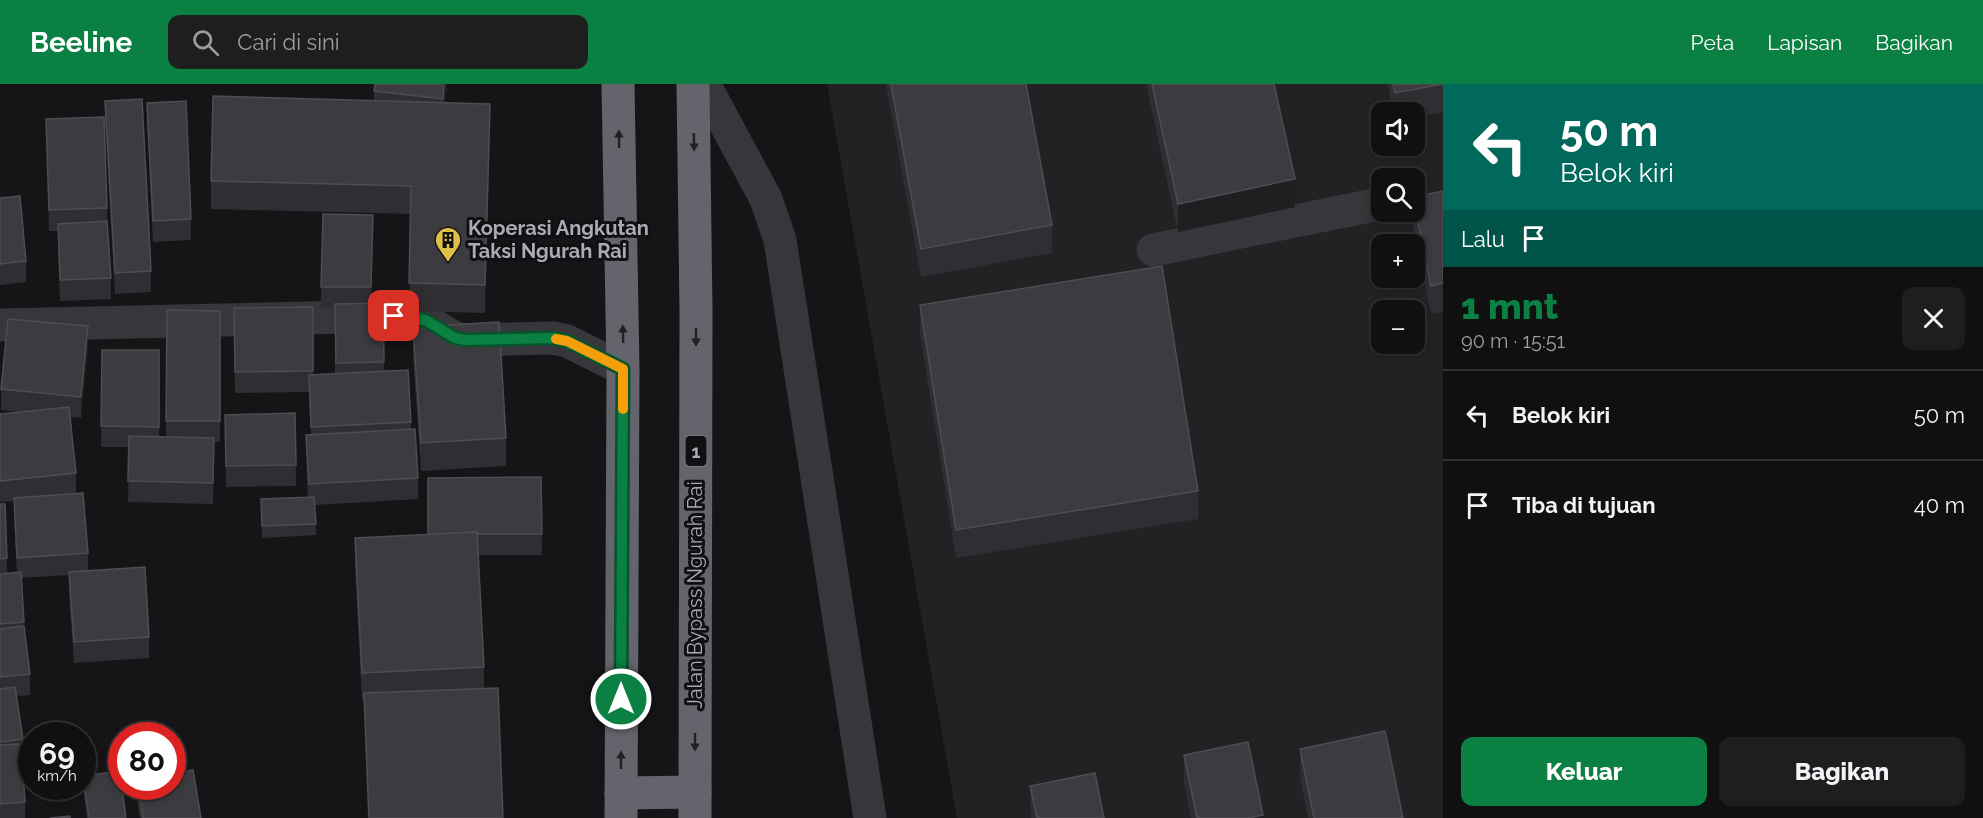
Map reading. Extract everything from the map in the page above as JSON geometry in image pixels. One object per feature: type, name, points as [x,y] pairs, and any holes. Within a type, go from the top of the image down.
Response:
[{"type":"highway","points":[[618,84],[623,369],[621,805],[695,805]]},
{"type":"highway","name":"Jalan Bypass Ngurah Rai","points":[[693,84],[696,311],[695,805]]},
{"type":"street","points":[[704,84],[766,199],[780,240],[870,818]]},
{"type":"street","points":[[1153,250],[1371,205]]},
{"type":"street","points":[[0,325],[394,316],[425,320],[455,338],[466,340],[543,337],[567,341],[623,369]]},
{"type":"shaded area","points":[[827,84],[1443,84],[1443,818],[957,818]]},
{"type":"building","points":[[375,84],[444,84],[443,99],[374,91]]},
{"type":"building","points":[[891,84],[1026,84],[1052,225],[921,249]]},
{"type":"building","points":[[1152,84],[1274,84],[1295,179],[1178,204]]},
{"type":"building","points":[[1393,84],[1443,84],[1395,93]]},
{"type":"building","name":"Koperasi Angkutan Taksi Ngurah Rai","points":[[213,96],[490,104],[485,285],[409,283],[411,186],[211,181]]},
{"type":"building","points":[[142,99],[151,271],[115,273],[105,101]]},
{"type":"building","points":[[186,101],[191,219],[153,221],[147,103]]},
{"type":"building","points":[[104,117],[107,208],[49,210],[46,119]]},
{"type":"building","points":[[1443,191],[1443,283],[1431,286],[1425,257],[1425,234],[1420,234],[1418,222],[1425,222],[1425,195]]},
{"type":"building","points":[[20,196],[26,261],[0,264],[0,198]]},
{"type":"building","points":[[323,214],[373,215],[371,287],[321,287]]},
{"type":"building","points":[[107,221],[111,278],[60,280],[58,224]]},
{"type":"building","points":[[1162,266],[1198,491],[956,530],[920,305]]},
{"type":"building","points":[[383,303],[384,362],[336,363],[335,304]]},
{"type":"building","points":[[313,307],[313,371],[235,372],[234,308]]},
{"type":"building","points":[[167,310],[220,311],[220,421],[166,421]]},
{"type":"building","points":[[8,319],[88,326],[81,397],[1,389]]},
{"type":"building","points":[[499,322],[506,438],[421,443],[413,327]]},
{"type":"building","points":[[102,350],[159,350],[159,427],[101,426]]},
{"type":"building","points":[[408,370],[411,422],[311,427],[309,375]]},
{"type":"building","points":[[69,407],[76,473],[0,481],[0,414]]},
{"type":"building","points":[[295,413],[296,465],[226,466],[225,415]]},
{"type":"building","points":[[415,429],[418,478],[309,484],[306,435]]},
{"type":"building","points":[[129,436],[214,438],[213,483],[128,481]]},
{"type":"building","points":[[541,477],[542,534],[477,534],[477,532],[428,535],[428,478]]},
{"type":"building","points":[[83,493],[88,553],[17,558],[14,498]]},
{"type":"building","points":[[314,497],[316,524],[262,526],[261,499]]},
{"type":"building","points":[[0,504],[5,504],[7,558],[0,559]]},
{"type":"building","points":[[477,532],[484,667],[362,673],[355,538]]},
{"type":"building","points":[[145,567],[149,637],[74,642],[69,572]]},
{"type":"building","points":[[21,572],[24,622],[0,624],[0,574]]},
{"type":"building","points":[[24,626],[30,674],[0,677],[0,629]]},
{"type":"building","points":[[15,687],[20,722],[18,722],[18,740],[0,742],[0,689]]},
{"type":"building","points":[[498,688],[503,818],[369,818],[364,693]]},
{"type":"building","points":[[1385,731],[1403,818],[1314,818],[1300,749]]},
{"type":"building","points":[[1248,742],[1263,815],[1249,818],[1197,818],[1184,755]]},
{"type":"building","points":[[18,744],[18,800],[25,800],[25,802],[0,804],[0,745]]},
{"type":"building","points":[[193,770],[201,818],[143,818],[140,800],[186,800],[186,771]]},
{"type":"building","points":[[108,773],[108,800],[124,800],[126,818],[89,818],[86,800],[96,800],[96,774]]},
{"type":"building","points":[[1095,773],[1104,818],[1037,818],[1030,786]]},
{"type":"slow traffic","points":[[556,339],[567,341],[623,369],[623,409]]},
{"type":"place","name":"Koperasi Angkutan Taksi Ngurah Rai","points":[[448,263]]},
{"type":"route","points":[[394,316],[425,320],[455,338],[466,340],[543,337],[567,341],[623,369],[621,699]]}]
